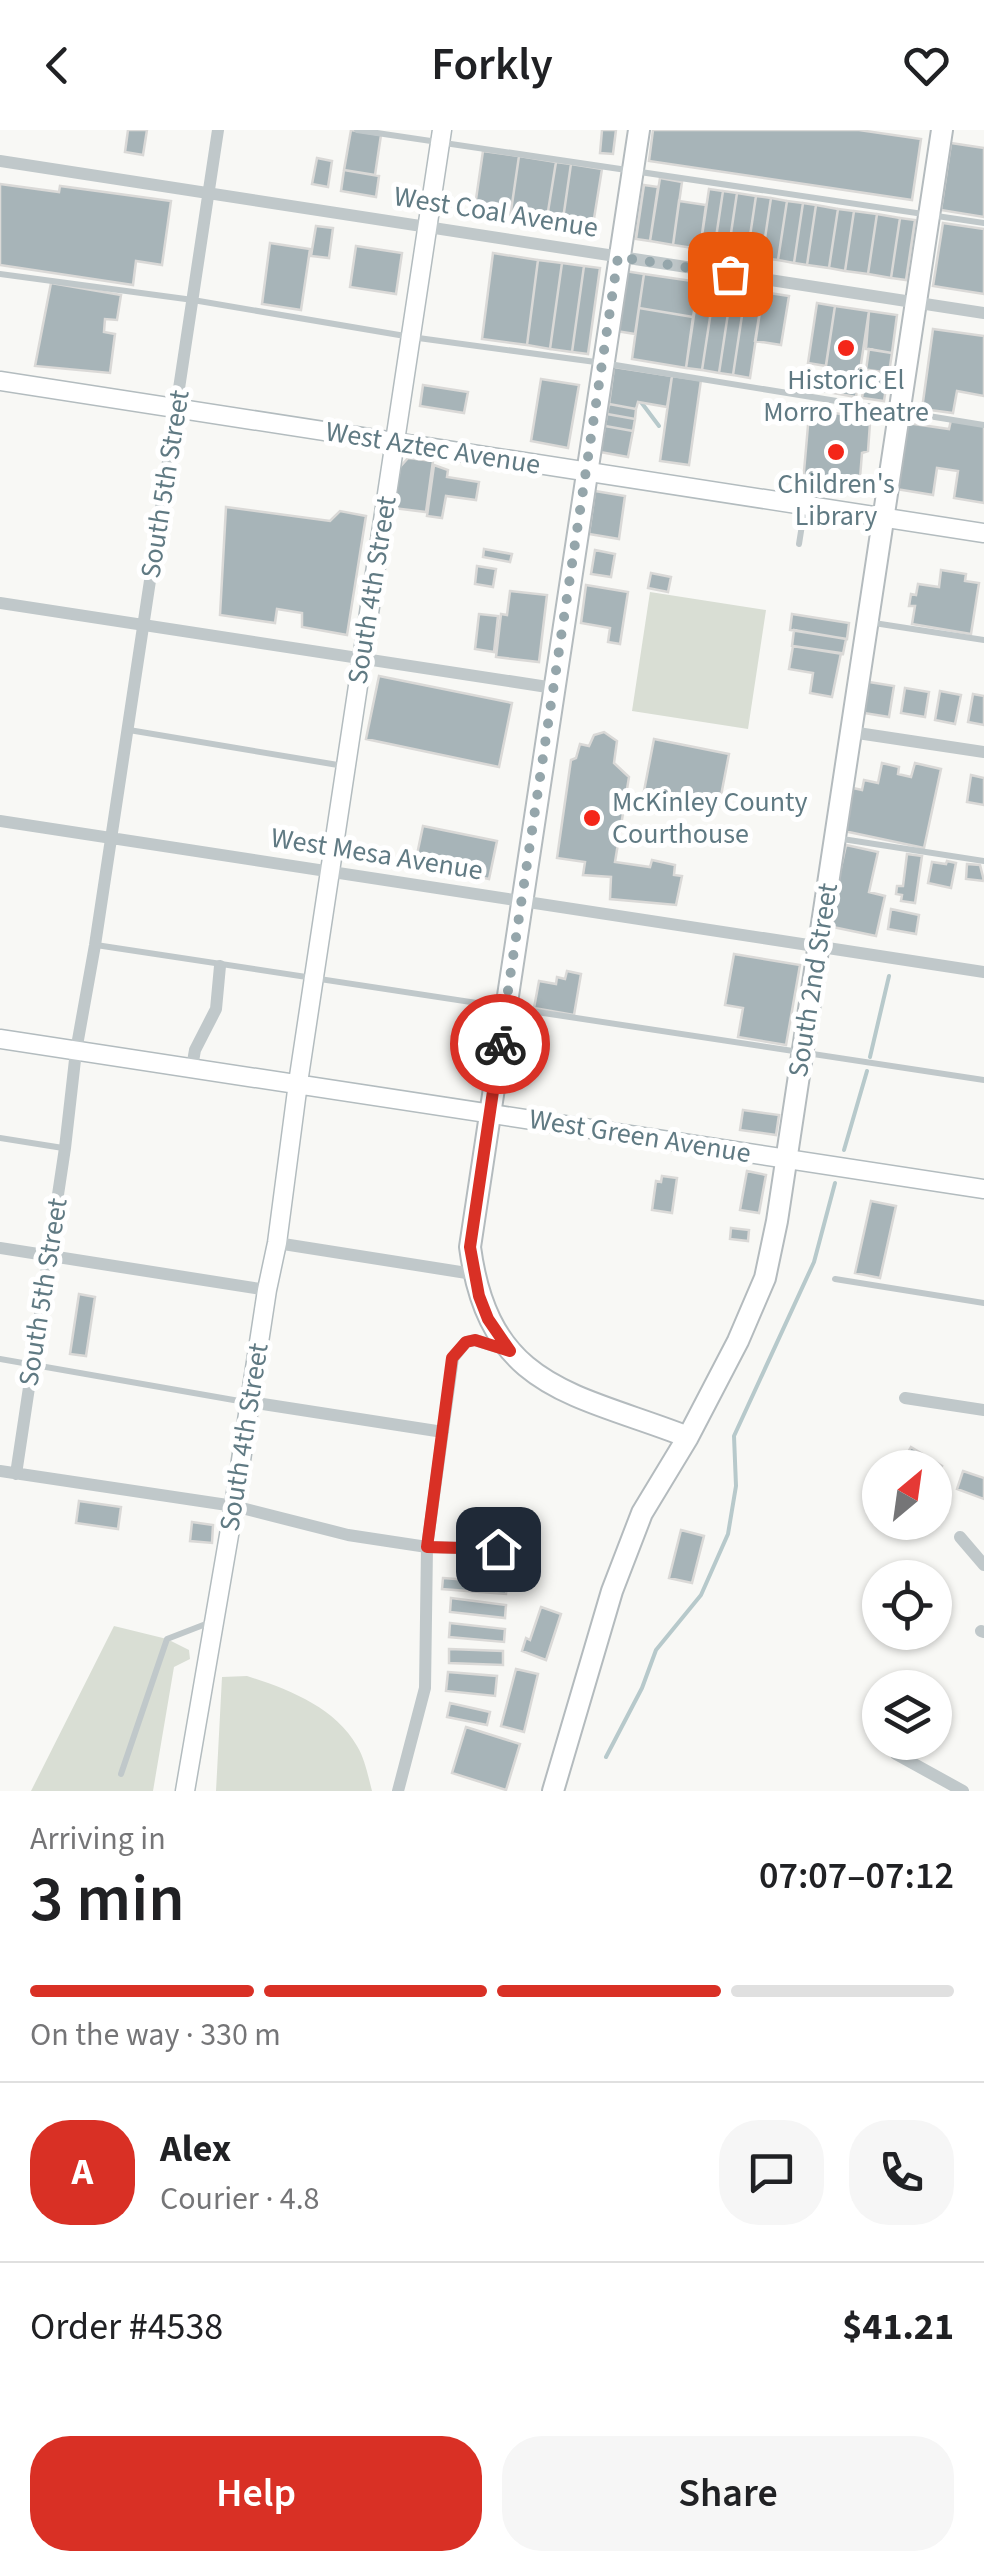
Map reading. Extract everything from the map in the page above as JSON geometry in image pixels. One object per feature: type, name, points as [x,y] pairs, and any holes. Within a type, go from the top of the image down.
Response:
[{"type":"main road","points":[[639,130],[470,1247],[473,1274],[488,1319],[529,1370],[561,1391],[688,1437]]},
{"type":"main road","name":"South 2nd Street","points":[[553,1791],[618,1576],[642,1513],[688,1437],[738,1341],[765,1278],[942,130]]},
{"type":"street","name":"South 5th Street","points":[[112,838],[218,130]]},
{"type":"street","name":"South 4th Street","points":[[330,872],[441,136]]},
{"type":"street","name":"West Coal Avenue","points":[[0,162],[984,313]]},
{"type":"street","name":"West Aztec Avenue","points":[[0,381],[984,533]]},
{"type":"street","points":[[0,603],[554,688]]},
{"type":"street","points":[[851,732],[984,752]]},
{"type":"street","name":"West Mesa Avenue","points":[[0,821],[984,972]]},
{"type":"street","points":[[76,1051],[112,838]]},
{"type":"street","points":[[298,1084],[330,872]]},
{"type":"street","points":[[192,1067],[194,1050],[216,1008],[220,966]]},
{"type":"street","name":"West Green Avenue","points":[[0,1038],[984,1190]]},
{"type":"street","name":"South 5th Street","points":[[16,1474],[76,1051]]},
{"type":"street","name":"South 4th Street","points":[[184,1791],[234,1506],[266,1290],[277,1244],[298,1084]]},
{"type":"street","points":[[277,1244],[473,1274]]},
{"type":"street","points":[[0,1248],[266,1290]]},
{"type":"street","points":[[398,1791],[425,1688],[427,1547],[452,1358],[459,1348],[475,1340],[510,1351]]},
{"type":"street","points":[[904,1398],[984,1410]]},
{"type":"street","points":[[250,1402],[443,1432]]},
{"type":"street","points":[[0,1471],[234,1506],[348,1535],[427,1547],[534,1550]]},
{"type":"street","points":[[960,1537],[984,1565]]},
{"type":"street","points":[[907,1760],[963,1791]]},
{"type":"lane","points":[[356,130],[441,136],[632,170],[984,223]]},
{"type":"lane","points":[[0,274],[193,300],[984,424]]},
{"type":"lane","points":[[799,544],[805,505]]},
{"type":"lane","points":[[868,622],[984,640]]},
{"type":"lane","points":[[128,730],[346,766]]},
{"type":"lane","points":[[835,838],[984,861]]},
{"type":"lane","points":[[96,945],[984,1080]]},
{"type":"lane","points":[[0,1138],[64,1148]]},
{"type":"lane","points":[[834,1280],[984,1302]]},
{"type":"lane","points":[[0,1359],[250,1402]]},
{"type":"lane","points":[[120,1774],[166,1638],[212,1622]]},
{"type":"shaded area","points":[[650,592],[766,610],[748,729],[632,711]]},
{"type":"shaded area","points":[[114,1626],[167,1639],[189,1650],[190,1659],[174,1667],[153,1791],[31,1791]]},
{"type":"shaded area","points":[[247,1676],[294,1694],[336,1720],[360,1751],[372,1791],[216,1791],[222,1677]]},
{"type":"building","points":[[128,130],[147,130],[143,155],[125,152]]},
{"type":"building","points":[[351,130],[381,135],[375,175],[344,170]]},
{"type":"building","points":[[602,130],[616,130],[613,154],[600,153]]},
{"type":"building","points":[[653,130],[859,130],[921,139],[912,200],[649,161]]},
{"type":"building","points":[[951,143],[984,148],[984,217],[941,210]]},
{"type":"building","points":[[483,151],[519,156],[510,218],[474,213]]},
{"type":"building","points":[[519,156],[556,162],[546,224],[510,218]]},
{"type":"building","points":[[317,158],[332,161],[328,187],[312,184]]},
{"type":"building","points":[[556,162],[571,164],[562,226],[546,224]]},
{"type":"building","points":[[571,164],[602,169],[592,231],[562,226]]},
{"type":"building","points":[[344,170],[379,176],[376,197],[341,191]]},
{"type":"building","points":[[660,178],[682,182],[673,245],[650,241]]},
{"type":"building","points":[[0,184],[59,192],[60,186],[171,201],[162,265],[136,261],[133,285],[0,265]]},
{"type":"building","points":[[644,185],[658,187],[650,241],[636,239]]},
{"type":"building","points":[[709,189],[723,191],[714,251],[700,249]]},
{"type":"building","points":[[723,191],[737,193],[728,253],[714,251]]},
{"type":"building","points":[[737,193],[756,196],[747,256],[728,253]]},
{"type":"building","points":[[756,196],[771,198],[762,258],[747,256]]},
{"type":"building","points":[[771,198],[787,201],[778,260],[762,258]]},
{"type":"building","points":[[679,201],[706,205],[700,249],[673,245]]},
{"type":"building","points":[[787,201],[803,203],[794,263],[778,260]]},
{"type":"building","points":[[803,203],[816,205],[807,265],[794,263]]},
{"type":"building","points":[[816,205],[838,209],[829,268],[807,265]]},
{"type":"building","points":[[838,209],[854,211],[845,271],[829,268]]},
{"type":"building","points":[[854,211],[877,214],[868,274],[845,271]]},
{"type":"building","points":[[877,214],[900,218],[891,278],[868,274]]},
{"type":"building","points":[[900,218],[915,220],[906,280],[891,278]]},
{"type":"building","points":[[943,223],[984,229],[984,294],[933,286]]},
{"type":"building","points":[[316,226],[333,228],[329,258],[311,256]]},
{"type":"building","points":[[270,243],[310,249],[301,310],[262,304]]},
{"type":"building","points":[[356,246],[402,253],[396,294],[350,287]]},
{"type":"building","points":[[493,253],[538,260],[527,345],[482,339]]},
{"type":"building","points":[[538,260],[562,263],[550,349],[527,345]]},
{"type":"building","points":[[562,263],[584,266],[572,352],[550,349]]},
{"type":"building","points":[[584,266],[600,268],[588,354],[572,352]]},
{"type":"building","points":[[625,271],[644,274],[635,334],[616,331]]},
{"type":"building","points":[[644,274],[699,282],[693,317],[639,308]]},
{"type":"building","points":[[699,282],[715,285],[702,370],[686,368]]},
{"type":"building","points":[[51,283],[121,295],[117,320],[105,319],[104,332],[115,334],[110,373],[35,366]]},
{"type":"building","points":[[715,285],[732,287],[719,373],[702,370]]},
{"type":"building","points":[[732,287],[746,289],[733,375],[719,373]]},
{"type":"building","points":[[746,289],[763,292],[750,378],[733,375]]},
{"type":"building","points":[[763,292],[789,296],[781,345],[755,341]]},
{"type":"building","points":[[817,303],[835,306],[826,366],[808,363]]},
{"type":"building","name":"Historic El Morro Theatre","points":[[835,306],[869,311],[856,397],[822,391]]},
{"type":"building","points":[[639,308],[693,317],[686,368],[632,359]]},
{"type":"building","points":[[869,311],[897,315],[892,353],[866,349]]},
{"type":"building","points":[[933,329],[984,336],[984,396],[957,391],[953,413],[922,409]]},
{"type":"building","points":[[869,349],[892,353],[889,373],[866,370]]},
{"type":"building","points":[[614,367],[672,376],[667,407],[638,402],[636,409],[609,404]]},
{"type":"building","points":[[869,370],[889,373],[886,388],[866,385]]},
{"type":"building","points":[[672,376],[701,380],[689,465],[660,461]]},
{"type":"building","points":[[541,379],[579,385],[568,448],[531,441]]},
{"type":"building","points":[[423,385],[468,392],[464,413],[420,406]]},
{"type":"building","points":[[864,385],[886,388],[884,401],[862,398]]},
{"type":"building","points":[[609,404],[636,409],[635,419],[607,414]]},
{"type":"building","name":"Children's Library","points":[[816,410],[865,418],[870,423],[868,451],[862,453],[860,478],[866,482],[859,493],[803,483],[809,414]]},
{"type":"building","points":[[607,414],[635,419],[633,431],[605,426]]},
{"type":"building","points":[[951,420],[984,426],[984,503],[954,498],[958,471],[937,468],[933,495],[896,489],[907,423],[949,429]]},
{"type":"building","points":[[605,426],[633,431],[628,457],[600,452]]},
{"type":"building","points":[[408,458],[433,461],[426,512],[393,508],[400,467]]},
{"type":"building","points":[[434,465],[448,470],[447,477],[479,482],[476,500],[446,496],[442,518],[427,516]]},
{"type":"building","points":[[595,491],[625,496],[619,539],[589,534]]},
{"type":"building","points":[[226,507],[330,521],[340,511],[366,516],[347,635],[302,627],[302,613],[277,609],[275,623],[220,615]]},
{"type":"building","points":[[484,549],[512,554],[510,562],[483,557]]},
{"type":"building","points":[[595,550],[615,554],[611,577],[591,574]]},
{"type":"building","points":[[477,566],[496,569],[493,587],[475,584]]},
{"type":"building","points":[[941,570],[966,574],[965,581],[979,583],[971,634],[912,624],[915,606],[909,606],[911,594],[916,595],[918,584],[939,587]]},
{"type":"building","points":[[651,573],[671,577],[668,592],[648,588]]},
{"type":"building","points":[[586,585],[628,592],[620,644],[608,642],[610,628],[581,623]]},
{"type":"building","points":[[510,591],[547,595],[539,662],[496,657],[501,614],[507,615]]},
{"type":"building","points":[[479,614],[498,616],[494,652],[475,649]]},
{"type":"building","points":[[792,614],[849,623],[847,639],[790,630]]},
{"type":"building","points":[[794,630],[846,639],[843,654],[792,646]]},
{"type":"building","points":[[793,646],[841,653],[832,697],[810,693],[813,673],[789,669]]},
{"type":"building","points":[[379,676],[512,703],[499,767],[366,739]]},
{"type":"building","points":[[869,682],[894,686],[889,717],[864,713]]},
{"type":"building","points":[[905,688],[929,692],[925,717],[901,713]]},
{"type":"building","points":[[940,691],[961,695],[955,724],[935,720]]},
{"type":"building","points":[[973,694],[984,696],[984,725],[968,722]]},
{"type":"building","name":"McKinley County Courthouse","points":[[604,732],[617,741],[614,763],[629,777],[615,862],[650,867],[652,860],[675,865],[674,875],[682,876],[676,905],[610,899],[611,877],[583,875],[585,862],[557,858],[571,760],[576,758],[580,744],[589,746],[594,735]]},
{"type":"building","name":"McKinley County Courthouse","points":[[654,739],[729,754],[719,806],[644,791]]},
{"type":"building","points":[[882,763],[899,767],[898,774],[911,777],[915,763],[941,769],[924,848],[844,831],[853,788],[862,790],[864,780],[878,783]]},
{"type":"building","points":[[971,775],[984,778],[984,805],[967,802]]},
{"type":"building","points":[[423,826],[497,841],[489,879],[415,864]]},
{"type":"building","points":[[846,845],[878,852],[869,892],[885,896],[876,936],[828,926]]},
{"type":"building","points":[[907,854],[922,856],[915,903],[901,901],[902,895],[896,894],[897,886],[903,886]]},
{"type":"building","points":[[932,862],[956,863],[951,888],[928,883]]},
{"type":"building","points":[[967,864],[980,865],[984,881],[966,879]]},
{"type":"building","points":[[891,909],[919,915],[916,934],[888,929]]},
{"type":"building","points":[[734,954],[800,965],[786,1045],[738,1037],[743,1008],[725,1005]]},
{"type":"building","points":[[567,971],[581,974],[574,1015],[534,1008],[539,981],[556,984],[557,977],[565,979]]},
{"type":"building","points":[[743,1110],[779,1115],[776,1135],[740,1130]]},
{"type":"building","points":[[747,1171],[766,1175],[759,1213],[740,1210]]},
{"type":"building","points":[[662,1176],[677,1178],[672,1213],[652,1210],[656,1181],[661,1182]]},
{"type":"building","points":[[871,1201],[896,1206],[880,1278],[855,1273]]},
{"type":"building","points":[[731,1228],[749,1230],[748,1241],[730,1239]]},
{"type":"building","points":[[79,1294],[95,1297],[86,1356],[70,1354]]},
{"type":"building","points":[[963,1471],[984,1478],[984,1499],[957,1489]]},
{"type":"building","points":[[79,1501],[121,1507],[118,1529],[76,1523]]},
{"type":"building","points":[[192,1522],[213,1525],[212,1543],[190,1541]]},
{"type":"building","points":[[681,1530],[704,1536],[692,1583],[669,1578]]},
{"type":"building","points":[[443,1578],[507,1583],[506,1594],[442,1589]]},
{"type":"building","points":[[451,1598],[506,1605],[505,1618],[450,1612]]},
{"type":"building","points":[[541,1607],[561,1614],[546,1660],[522,1651]]},
{"type":"building","points":[[450,1623],[505,1629],[504,1642],[449,1637]]},
{"type":"building","points":[[449,1649],[503,1651],[503,1665],[449,1663]]},
{"type":"building","points":[[516,1669],[538,1674],[524,1732],[501,1726]]},
{"type":"building","points":[[448,1672],[497,1676],[495,1696],[446,1691]]},
{"type":"building","points":[[450,1703],[490,1712],[487,1725],[447,1717]]},
{"type":"building","points":[[466,1727],[520,1744],[506,1790],[452,1773]]},
{"type":"waterway","points":[[641,402],[659,426]]},
{"type":"waterway","points":[[870,1057],[889,976]]},
{"type":"waterway","points":[[844,1150],[867,1071]]},
{"type":"waterway","points":[[606,1757],[642,1688],[656,1650],[701,1595],[728,1534],[736,1486],[734,1436],[814,1262],[835,1183]]},
{"type":"way so far","points":[[500,1044],[618,257],[730,274]]},
{"type":"place","name":"Historic El Morro Theatre","points":[[846,348]]},
{"type":"place","name":"Children's Library","points":[[836,452]]},
{"type":"place","name":"McKinley County Courthouse","points":[[592,818]]},
{"type":"route","points":[[498,1549],[427,1547],[452,1358],[466,1342],[475,1340],[510,1351],[488,1319],[479,1296],[470,1247],[500,1044]]}]
